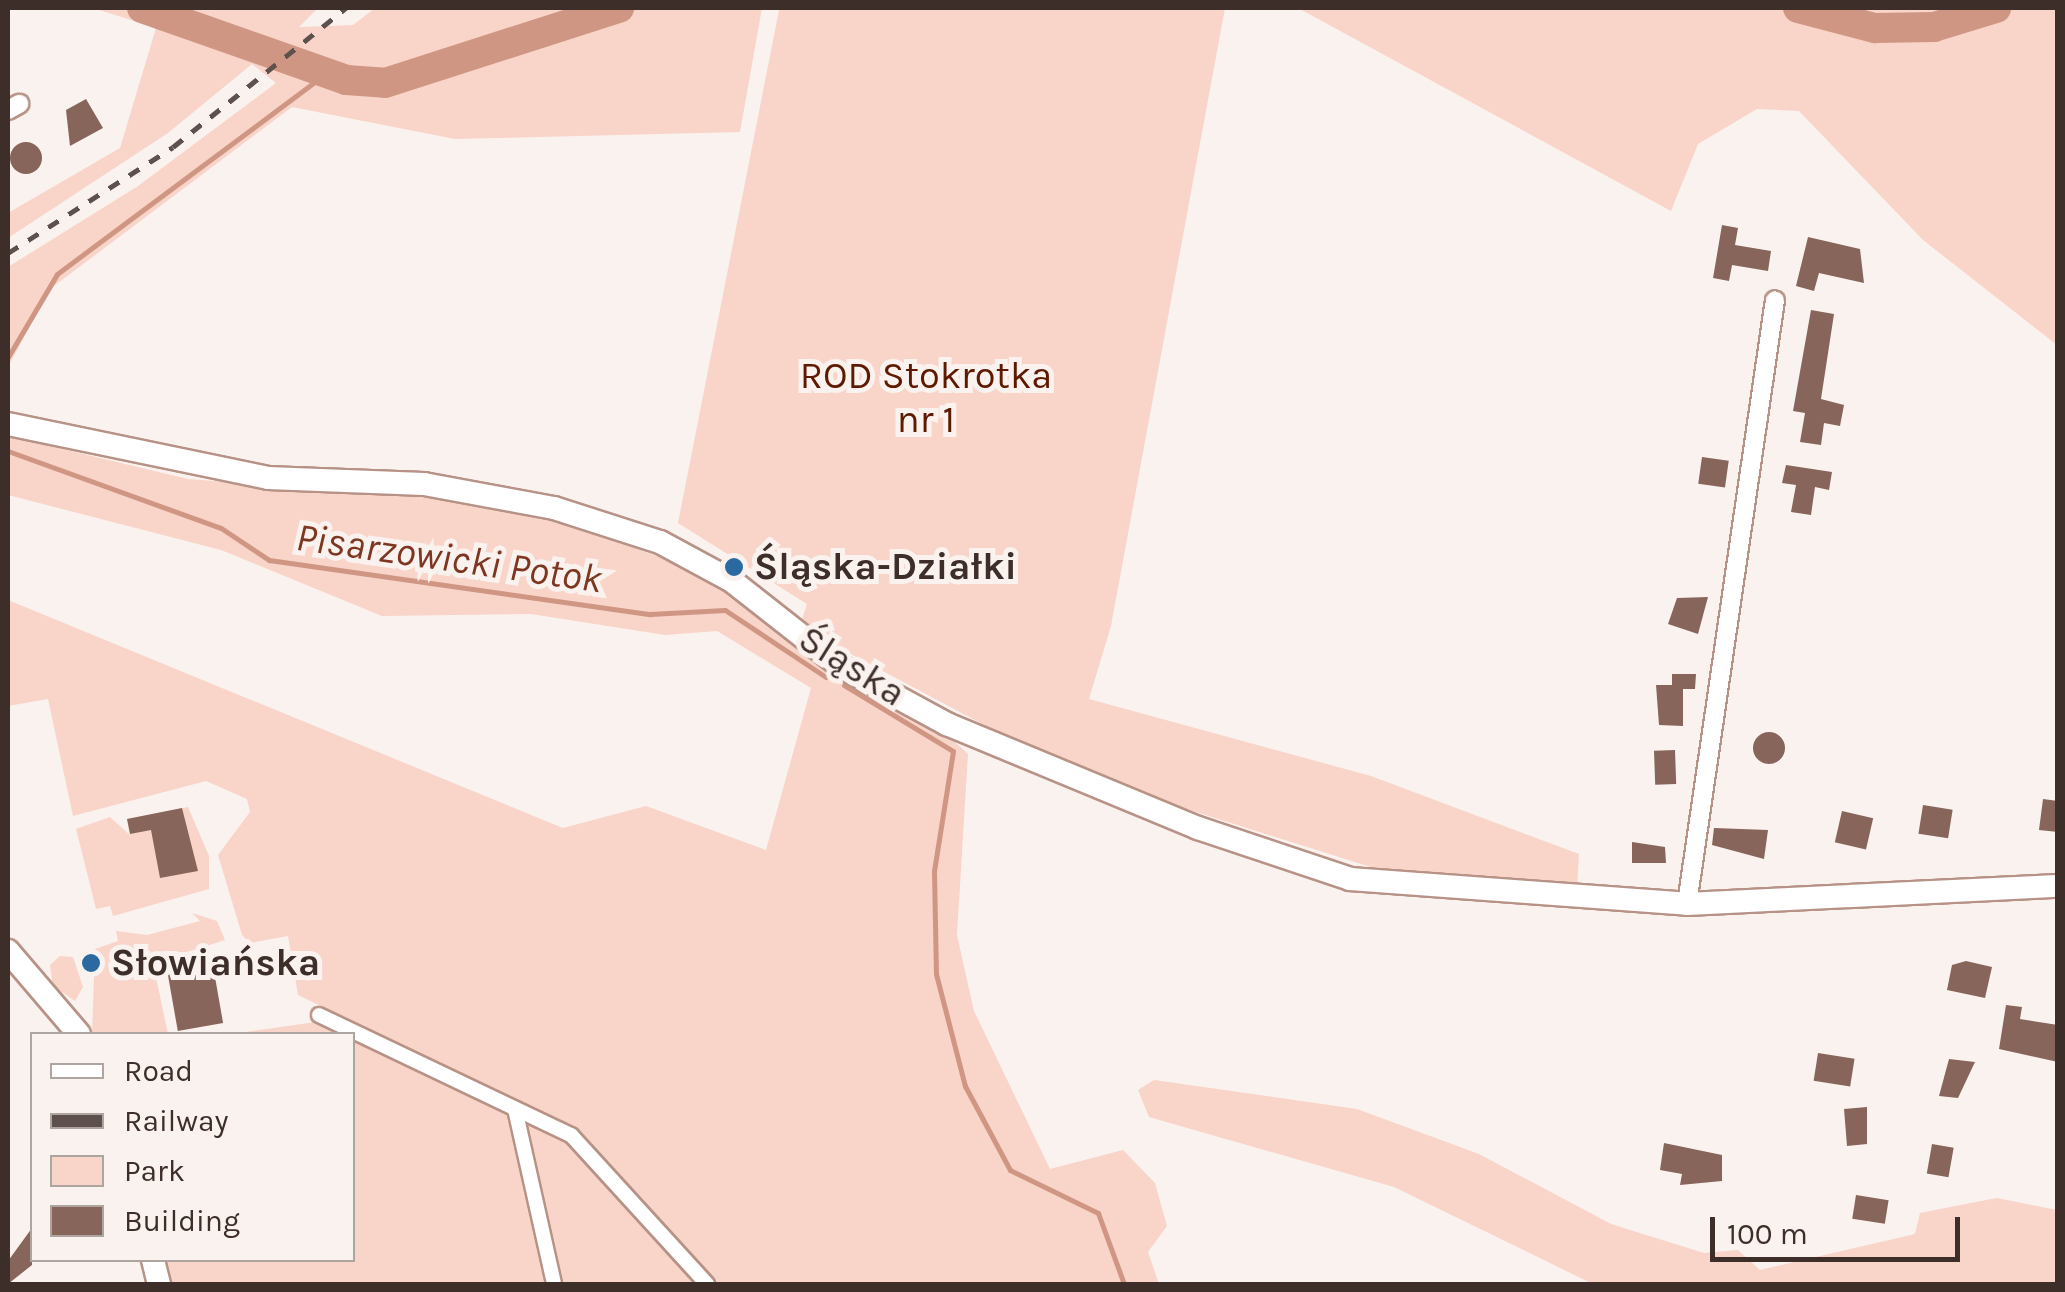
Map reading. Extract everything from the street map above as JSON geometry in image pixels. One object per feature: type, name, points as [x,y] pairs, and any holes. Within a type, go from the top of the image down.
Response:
[{"type":"street","points":[[1687,904],[1774,300]]},
{"type":"street","name":"Śląska","points":[[8,424],[268,478],[424,484],[554,508],[660,542],[732,581],[840,666],[948,724],[1294,862],[1402,885],[1687,904],[2058,886]]},
{"type":"street","points":[[8,951],[77,1032]]},
{"type":"street","points":[[320,1015],[515,1109],[604,1164],[707,1284]]},
{"type":"street","points":[[515,1109],[554,1284]]},
{"type":"green space","points":[[93,8],[318,8],[299,27],[353,25],[375,8],[762,8],[740,132],[455,139],[292,107],[50,289],[8,367],[8,267],[138,186],[276,83],[252,64],[168,133],[8,238],[8,213],[120,148],[156,28]]},
{"type":"green space","name":"ROD Stokrotka nr 1","points":[[1225,8],[1111,626],[1089,699],[1371,776],[1579,854],[1577,890],[1380,870],[1155,799],[1003,735],[828,642],[801,622],[807,604],[678,523],[779,10]]},
{"type":"green space","points":[[1298,8],[2057,8],[2057,345],[1923,240],[1799,111],[1757,109],[1698,144],[1671,211]]},
{"type":"green space","points":[[8,436],[188,479],[482,502],[570,523],[711,577],[844,685],[945,733],[968,754],[957,935],[974,1011],[1050,1169],[1123,1150],[1155,1183],[1167,1226],[1148,1252],[1159,1284],[169,1284],[164,1262],[355,1262],[355,1032],[245,1032],[316,1022],[323,1007],[298,995],[288,936],[250,943],[242,935],[218,855],[250,812],[247,799],[206,781],[73,816],[48,699],[8,706],[8,600],[563,828],[646,806],[766,850],[811,688],[717,631],[665,635],[531,614],[382,616],[221,550],[8,495]]},
{"type":"green space","points":[[188,807],[209,856],[209,889],[113,916],[110,906],[96,909],[76,829],[110,817],[130,835],[127,819]]},
{"type":"green space","points":[[192,913],[217,921],[225,940],[153,963],[168,1032],[92,1032],[95,949],[118,941],[116,931],[147,935],[200,921]]},
{"type":"green space","points":[[60,956],[73,957],[83,987],[75,1001],[53,986],[50,965]]},
{"type":"green space","points":[[1154,1080],[1357,1109],[1479,1154],[1611,1224],[1704,1253],[1738,1250],[1760,1270],[1915,1234],[1920,1213],[1997,1198],[2057,1210],[2057,1284],[1593,1284],[1394,1187],[1149,1117],[1138,1090]]},
{"type":"building","points":[[86,99],[103,128],[70,146],[66,110]]},
{"type":"building","points":[[26,142],[38,146],[42,158],[38,170],[26,174],[14,170],[10,158],[14,146]]},
{"type":"building","points":[[1722,225],[1738,228],[1735,245],[1771,251],[1768,271],[1732,265],[1729,281],[1713,278]]},
{"type":"building","points":[[1808,237],[1860,249],[1864,283],[1819,273],[1814,291],[1796,286]]},
{"type":"building","points":[[1811,310],[1834,314],[1821,399],[1844,405],[1840,426],[1824,423],[1821,445],[1800,442],[1805,413],[1793,411]]},
{"type":"building","points":[[1702,457],[1729,461],[1725,487],[1698,484]]},
{"type":"building","points":[[1786,465],[1832,472],[1829,490],[1815,487],[1811,515],[1791,512],[1796,485],[1782,483]]},
{"type":"building","points":[[1708,597],[1698,634],[1668,624],[1677,598]]},
{"type":"building","points":[[1672,674],[1696,674],[1695,689],[1683,689],[1683,726],[1659,725],[1656,685],[1672,685]]},
{"type":"building","points":[[1769,732],[1780,737],[1785,748],[1780,759],[1769,764],[1758,759],[1753,748],[1758,737]]},
{"type":"building","points":[[1675,750],[1676,784],[1655,785],[1654,751]]},
{"type":"building","points":[[2043,799],[2058,801],[2058,832],[2039,830]]},
{"type":"building","points":[[1923,805],[1953,810],[1948,838],[1918,834]]},
{"type":"building","points":[[182,808],[198,871],[160,878],[151,830],[130,834],[127,819]]},
{"type":"building","points":[[1842,811],[1873,818],[1866,849],[1835,842]]},
{"type":"building","points":[[1714,828],[1768,830],[1764,859],[1712,845]]},
{"type":"building","points":[[1632,842],[1665,847],[1666,863],[1632,863]]},
{"type":"building","points":[[212,960],[223,1023],[178,1031],[167,968]]},
{"type":"building","points":[[1966,961],[1992,967],[1985,998],[1947,990],[1952,965]]},
{"type":"building","points":[[2006,1005],[2022,1007],[2020,1019],[2058,1025],[2058,1062],[1999,1049]]},
{"type":"building","points":[[1818,1053],[1855,1059],[1850,1086],[1814,1081]]},
{"type":"building","points":[[1949,1059],[1975,1062],[1958,1098],[1939,1096]]},
{"type":"building","points":[[1867,1107],[1867,1144],[1847,1146],[1844,1109]]},
{"type":"building","points":[[1664,1143],[1722,1155],[1722,1181],[1680,1185],[1682,1174],[1660,1170]]},
{"type":"building","points":[[1932,1144],[1954,1148],[1948,1177],[1927,1174]]},
{"type":"building","points":[[1856,1195],[1889,1200],[1885,1224],[1852,1219]]},
{"type":"building","points":[[30,1231],[32,1265],[8,1284],[8,1261]]},
{"type":"waterway","points":[[142,8],[346,80],[385,83],[619,8]]},
{"type":"waterway","points":[[1798,8],[1875,28],[1934,27],[1996,8]]},
{"type":"waterway","name":"Pisarzowicki Potok","points":[[8,357],[57,274],[327,73]]},
{"type":"waterway","name":"Pisarzowicki Potok","points":[[8,451],[221,528],[269,560],[650,614],[725,610],[826,677]]},
{"type":"waterway","name":"Pisarzowicki Potok","points":[[844,685],[953,751],[934,871],[936,974],[965,1086],[1010,1170],[1098,1213],[1124,1284]]},
{"type":"railway","points":[[8,253],[173,147],[346,8]]},
{"type":"place","name":"Śląska-Działki","points":[[734,567]]},
{"type":"place","name":"Słowiańska","points":[[91,963]]}]
